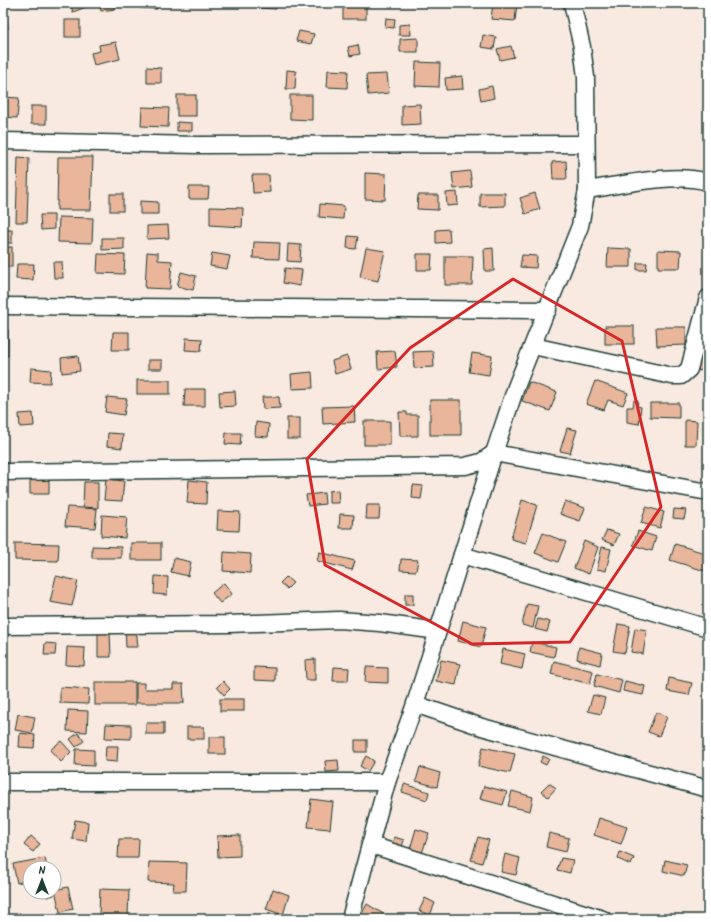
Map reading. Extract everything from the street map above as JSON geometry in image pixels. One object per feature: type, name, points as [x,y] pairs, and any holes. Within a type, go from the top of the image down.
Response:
[{"type":"street","points":[[350,919],[387,782],[415,704],[516,387],[548,310],[580,226],[587,190],[586,77],[582,47],[572,3]]},
{"type":"street","points":[[3,141],[198,145],[586,144]]},
{"type":"street","points":[[587,190],[663,180],[683,179],[708,182]]},
{"type":"street","points":[[533,346],[672,376],[681,376],[689,369],[708,298]]},
{"type":"street","points":[[3,306],[548,310]]},
{"type":"street","points":[[3,472],[465,466],[481,462],[494,454],[708,492]]},
{"type":"street","points":[[462,555],[708,628]]},
{"type":"street","points":[[3,626],[228,624],[338,620],[380,623],[438,631]]},
{"type":"street","points":[[415,704],[482,727],[708,789]]},
{"type":"street","points":[[3,782],[387,782]]},
{"type":"street","points":[[371,845],[603,919]]},
{"type":"highlighted area","points":[[513,279],[622,341],[661,507],[570,642],[472,644],[325,565],[307,459],[410,348]]},
{"type":"building","points":[[3,3],[6,3],[8,29],[3,29]]},
{"type":"building","points":[[70,3],[84,3],[86,7],[73,12]]},
{"type":"building","points":[[99,3],[114,3],[115,9],[101,11]]},
{"type":"building","points":[[140,3],[157,3],[157,9],[140,8]]},
{"type":"building","points":[[260,3],[276,3],[276,9],[260,8]]},
{"type":"building","points":[[343,3],[366,3],[366,19],[343,19]]},
{"type":"building","points":[[493,3],[517,3],[515,21],[491,19]]},
{"type":"building","points":[[386,18],[395,19],[394,28],[385,27]]},
{"type":"building","points":[[65,20],[80,20],[80,37],[65,37]]},
{"type":"building","points":[[410,24],[411,35],[399,35],[399,25]]},
{"type":"building","points":[[299,31],[314,34],[311,44],[296,41]]},
{"type":"building","points":[[483,35],[496,37],[494,49],[481,47]]},
{"type":"building","points":[[418,38],[418,52],[400,52],[400,39]]},
{"type":"building","points":[[116,42],[120,59],[94,65],[91,53],[100,51],[99,45]]},
{"type":"building","points":[[358,45],[360,54],[350,56],[348,47]]},
{"type":"building","points":[[511,46],[514,57],[500,60],[497,49]]},
{"type":"building","points":[[416,62],[440,63],[439,87],[415,86]]},
{"type":"building","points":[[147,67],[161,68],[161,83],[147,83]]},
{"type":"building","points":[[287,70],[296,71],[295,89],[286,89]]},
{"type":"building","points":[[328,70],[348,71],[347,88],[327,87]]},
{"type":"building","points":[[387,74],[389,93],[368,95],[366,75]]},
{"type":"building","points":[[462,76],[463,89],[446,90],[445,78]]},
{"type":"building","points":[[492,86],[494,98],[481,101],[479,89]]},
{"type":"building","points":[[177,95],[196,95],[196,116],[177,116]]},
{"type":"building","points":[[290,95],[312,95],[312,120],[290,119]]},
{"type":"building","points":[[3,97],[19,98],[17,118],[3,117]]},
{"type":"building","points":[[420,104],[421,124],[402,125],[402,105]]},
{"type":"building","points":[[31,106],[46,106],[46,124],[31,124]]},
{"type":"building","points":[[142,107],[169,108],[168,127],[141,126]]},
{"type":"building","points":[[177,122],[192,123],[192,131],[177,131]]},
{"type":"building","points":[[18,157],[29,158],[27,222],[16,222]]},
{"type":"building","points":[[58,157],[93,157],[91,210],[57,210]]},
{"type":"building","points":[[566,161],[567,179],[553,179],[552,162]]},
{"type":"building","points":[[470,171],[472,187],[454,189],[452,173]]},
{"type":"building","points":[[365,173],[386,174],[385,200],[365,199]]},
{"type":"building","points":[[252,175],[269,175],[270,192],[253,193]]},
{"type":"building","points":[[189,187],[209,187],[208,199],[189,199]]},
{"type":"building","points":[[457,192],[458,205],[447,206],[446,193]]},
{"type":"building","points":[[480,193],[505,193],[505,206],[480,207]]},
{"type":"building","points":[[535,193],[540,209],[525,214],[520,198]]},
{"type":"building","points":[[110,194],[123,194],[123,211],[110,211]]},
{"type":"building","points":[[418,195],[438,195],[438,210],[417,209]]},
{"type":"building","points":[[140,201],[158,202],[158,214],[140,214]]},
{"type":"building","points":[[320,204],[344,206],[343,219],[319,217]]},
{"type":"building","points":[[210,207],[243,208],[242,227],[210,225]]},
{"type":"building","points":[[40,215],[54,215],[54,229],[41,230]]},
{"type":"building","points":[[59,217],[93,218],[92,243],[58,242]]},
{"type":"building","points":[[168,225],[169,238],[147,239],[147,226]]},
{"type":"building","points":[[449,229],[450,242],[436,243],[436,230]]},
{"type":"building","points":[[3,230],[12,230],[12,243],[3,243]]},
{"type":"building","points":[[348,236],[358,237],[356,249],[347,248]]},
{"type":"building","points":[[102,238],[124,238],[124,249],[102,250]]},
{"type":"building","points":[[254,242],[280,243],[279,259],[253,258]]},
{"type":"building","points":[[288,244],[301,245],[300,262],[287,261]]},
{"type":"building","points":[[3,247],[12,247],[12,267],[3,267]]},
{"type":"building","points":[[366,248],[385,251],[378,281],[360,277]]},
{"type":"building","points":[[493,248],[494,271],[485,271],[484,249]]},
{"type":"building","points":[[608,248],[631,249],[631,267],[607,267]]},
{"type":"building","points":[[658,250],[681,251],[680,268],[658,268]]},
{"type":"building","points":[[147,252],[158,253],[158,260],[172,261],[170,289],[145,288]]},
{"type":"building","points":[[212,253],[230,256],[227,269],[210,266]]},
{"type":"building","points":[[98,254],[125,255],[124,274],[97,273]]},
{"type":"building","points":[[417,254],[432,254],[431,270],[417,270]]},
{"type":"building","points":[[522,255],[537,256],[536,268],[520,267]]},
{"type":"building","points":[[445,256],[473,256],[472,285],[445,285]]},
{"type":"building","points":[[53,262],[62,262],[63,278],[54,278]]},
{"type":"building","points":[[637,263],[647,263],[646,270],[637,270]]},
{"type":"building","points":[[17,264],[34,264],[33,280],[16,279]]},
{"type":"building","points":[[285,268],[302,270],[300,286],[283,283]]},
{"type":"building","points":[[181,272],[196,276],[193,290],[177,286]]},
{"type":"building","points":[[605,326],[634,326],[634,344],[605,344]]},
{"type":"building","points":[[656,327],[686,327],[686,345],[657,346]]},
{"type":"building","points":[[705,327],[708,327],[708,344],[705,344]]},
{"type":"building","points":[[3,330],[8,330],[8,356],[3,356]]},
{"type":"building","points":[[113,332],[129,332],[129,350],[112,350]]},
{"type":"building","points":[[186,338],[202,339],[201,351],[185,350]]},
{"type":"building","points":[[395,351],[397,367],[378,369],[377,352]]},
{"type":"building","points":[[433,351],[434,367],[414,368],[413,352]]},
{"type":"building","points":[[472,353],[492,356],[489,375],[469,372]]},
{"type":"building","points":[[78,356],[80,371],[62,373],[61,358]]},
{"type":"building","points":[[347,356],[351,369],[335,374],[332,361]]},
{"type":"building","points":[[707,358],[708,368],[699,371],[696,361]]},
{"type":"building","points":[[148,360],[162,360],[162,369],[148,369]]},
{"type":"building","points":[[31,368],[51,370],[50,383],[30,382]]},
{"type":"building","points":[[312,372],[313,388],[292,389],[291,374]]},
{"type":"building","points":[[137,380],[170,380],[170,394],[137,394]]},
{"type":"building","points":[[595,381],[628,393],[623,405],[608,400],[604,410],[586,404]]},
{"type":"building","points":[[529,382],[557,392],[550,411],[522,401]]},
{"type":"building","points":[[185,389],[205,389],[205,406],[184,406]]},
{"type":"building","points":[[235,391],[236,406],[220,407],[219,392]]},
{"type":"building","points":[[5,394],[8,403],[3,405],[3,395]]},
{"type":"building","points":[[107,397],[127,399],[124,415],[105,412]]},
{"type":"building","points":[[262,397],[279,397],[280,408],[263,409]]},
{"type":"building","points":[[430,400],[461,400],[461,435],[430,435]]},
{"type":"building","points":[[634,400],[638,401],[637,406],[641,407],[639,424],[627,422],[627,407],[633,407]]},
{"type":"building","points":[[650,403],[679,403],[679,418],[650,417]]},
{"type":"building","points":[[354,406],[355,422],[323,424],[322,407]]},
{"type":"building","points":[[399,412],[407,412],[407,415],[418,415],[418,436],[400,436]]},
{"type":"building","points":[[33,413],[34,426],[20,427],[19,414]]},
{"type":"building","points":[[287,418],[300,418],[300,439],[287,439]]},
{"type":"building","points":[[685,420],[697,421],[696,445],[685,445]]},
{"type":"building","points":[[364,421],[390,421],[390,445],[364,445]]},
{"type":"building","points":[[256,422],[269,424],[268,437],[255,436]]},
{"type":"building","points":[[567,428],[577,430],[570,453],[560,451]]},
{"type":"building","points":[[108,433],[123,434],[122,448],[107,446]]},
{"type":"building","points":[[226,433],[241,433],[240,445],[225,444]]},
{"type":"building","points":[[30,478],[49,479],[49,494],[30,494]]},
{"type":"building","points":[[106,479],[124,481],[122,501],[104,500]]},
{"type":"building","points":[[189,480],[207,482],[206,504],[187,503]]},
{"type":"building","points":[[84,482],[98,482],[98,508],[83,507]]},
{"type":"building","points":[[413,485],[423,486],[421,499],[412,498]]},
{"type":"building","points":[[338,490],[339,503],[329,503],[329,491]]},
{"type":"building","points":[[324,493],[325,504],[308,506],[306,495]]},
{"type":"building","points":[[522,500],[537,505],[526,543],[511,539]]},
{"type":"building","points":[[565,501],[585,508],[580,521],[560,514]]},
{"type":"building","points":[[367,505],[380,505],[379,519],[366,519]]},
{"type":"building","points":[[67,507],[97,509],[95,528],[65,526]]},
{"type":"building","points":[[646,507],[664,512],[660,528],[641,523]]},
{"type":"building","points":[[674,509],[686,510],[684,519],[673,518]]},
{"type":"building","points":[[218,511],[240,512],[239,531],[217,530]]},
{"type":"building","points":[[340,514],[354,515],[353,528],[339,528]]},
{"type":"building","points":[[102,515],[127,517],[125,538],[101,536]]},
{"type":"building","points":[[607,530],[619,534],[614,545],[602,540]]},
{"type":"building","points":[[638,531],[656,537],[652,551],[633,545]]},
{"type":"building","points":[[543,533],[566,542],[558,562],[535,553]]},
{"type":"building","points":[[584,541],[598,547],[589,574],[574,568]]},
{"type":"building","points":[[15,543],[59,544],[58,561],[15,560]]},
{"type":"building","points":[[131,543],[161,543],[161,560],[131,560]]},
{"type":"building","points":[[675,544],[708,554],[705,571],[670,560]]},
{"type":"building","points":[[92,546],[121,547],[121,558],[92,558]]},
{"type":"building","points":[[602,547],[611,549],[606,571],[597,569]]},
{"type":"building","points":[[224,552],[251,554],[250,573],[223,571]]},
{"type":"building","points":[[319,552],[355,561],[352,570],[317,561]]},
{"type":"building","points":[[174,558],[191,562],[188,576],[171,572]]},
{"type":"building","points":[[401,559],[418,560],[416,571],[400,570]]},
{"type":"building","points":[[56,576],[78,581],[72,606],[50,602]]},
{"type":"building","points":[[155,576],[168,577],[167,595],[154,594]]},
{"type":"building","points":[[286,577],[293,583],[287,589],[280,583]]},
{"type":"building","points":[[224,583],[232,594],[220,603],[212,593]]},
{"type":"building","points":[[405,594],[413,594],[413,605],[405,605]]},
{"type":"building","points":[[527,604],[538,606],[533,628],[522,625]]},
{"type":"building","points":[[538,619],[550,622],[547,632],[535,629]]},
{"type":"building","points":[[463,621],[486,627],[481,647],[458,641]]},
{"type":"building","points":[[618,624],[630,626],[625,653],[613,651]]},
{"type":"building","points":[[125,628],[136,628],[138,647],[126,647]]},
{"type":"building","points":[[635,628],[647,630],[643,654],[631,652]]},
{"type":"building","points":[[98,632],[110,632],[111,657],[98,657]]},
{"type":"building","points":[[532,642],[556,647],[554,657],[530,652]]},
{"type":"building","points":[[45,643],[56,644],[55,655],[44,655]]},
{"type":"building","points":[[67,647],[85,648],[84,666],[66,665]]},
{"type":"building","points":[[579,647],[602,653],[600,665],[577,659]]},
{"type":"building","points":[[503,649],[525,654],[522,669],[500,664]]},
{"type":"building","points":[[315,659],[315,680],[306,680],[305,660]]},
{"type":"building","points":[[441,660],[460,664],[456,685],[436,681]]},
{"type":"building","points":[[554,661],[593,671],[590,684],[551,674]]},
{"type":"building","points":[[3,666],[5,666],[5,682],[3,682]]},
{"type":"building","points":[[254,667],[275,668],[275,681],[254,680]]},
{"type":"building","points":[[334,667],[349,668],[348,681],[333,681]]},
{"type":"building","points":[[366,667],[388,668],[388,683],[365,682]]},
{"type":"building","points":[[597,674],[622,680],[619,693],[594,686]]},
{"type":"building","points":[[669,678],[692,683],[689,695],[667,691]]},
{"type":"building","points":[[223,681],[230,689],[224,695],[217,687]]},
{"type":"building","points":[[625,681],[645,686],[643,695],[623,691]]},
{"type":"building","points":[[95,682],[135,682],[135,705],[95,705]]},
{"type":"building","points":[[136,683],[144,683],[144,689],[173,689],[173,684],[183,684],[184,703],[136,703]]},
{"type":"building","points":[[60,687],[89,689],[88,704],[60,703]]},
{"type":"building","points":[[593,695],[605,698],[601,714],[588,711]]},
{"type":"building","points":[[220,699],[244,699],[244,711],[220,711]]},
{"type":"building","points":[[68,710],[88,711],[87,732],[67,731]]},
{"type":"building","points":[[656,712],[667,717],[659,736],[648,732]]},
{"type":"building","points":[[18,714],[35,717],[32,733],[15,730]]},
{"type":"building","points":[[146,723],[164,723],[164,734],[146,734]]},
{"type":"building","points":[[106,724],[131,725],[131,739],[105,738]]},
{"type":"building","points":[[187,727],[204,727],[204,739],[187,739]]},
{"type":"building","points":[[20,733],[35,735],[34,748],[19,747]]},
{"type":"building","points":[[78,733],[84,741],[76,747],[70,739]]},
{"type":"building","points":[[209,737],[225,737],[225,754],[209,754]]},
{"type":"building","points":[[355,740],[367,740],[367,752],[355,752]]},
{"type":"building","points":[[61,741],[71,752],[61,762],[50,750]]},
{"type":"building","points":[[106,746],[118,746],[117,762],[105,761]]},
{"type":"building","points":[[483,747],[515,754],[510,773],[478,766]]},
{"type":"building","points":[[76,749],[94,750],[94,766],[75,765]]},
{"type":"building","points":[[366,756],[374,761],[368,771],[360,766]]},
{"type":"building","points":[[543,756],[549,759],[546,765],[540,762]]},
{"type":"building","points":[[338,760],[339,771],[326,772],[325,761]]},
{"type":"building","points":[[420,767],[440,773],[437,787],[416,781]]},
{"type":"building","points":[[549,783],[556,788],[548,797],[541,791]]},
{"type":"building","points":[[404,784],[429,792],[427,800],[402,792]]},
{"type":"building","points":[[484,786],[507,792],[503,805],[480,799]]},
{"type":"building","points":[[512,791],[533,797],[530,811],[508,806]]},
{"type":"building","points":[[311,799],[333,802],[330,829],[308,827]]},
{"type":"building","points":[[599,818],[627,827],[621,844],[594,835]]},
{"type":"building","points":[[75,820],[88,822],[86,841],[72,839]]},
{"type":"building","points":[[416,829],[429,833],[422,853],[410,849]]},
{"type":"building","points":[[549,833],[569,838],[566,852],[546,847]]},
{"type":"building","points":[[240,835],[240,856],[218,857],[217,836]]},
{"type":"building","points":[[31,836],[40,844],[33,852],[24,845]]},
{"type":"building","points":[[394,837],[404,840],[402,847],[392,844]]},
{"type":"building","points":[[478,837],[489,840],[482,863],[471,860]]},
{"type":"building","points":[[119,839],[139,839],[138,858],[118,858]]},
{"type":"building","points":[[620,852],[634,858],[631,865],[618,859]]},
{"type":"building","points":[[505,854],[520,858],[516,875],[501,872]]},
{"type":"building","points":[[45,858],[45,860],[34,860]]},
{"type":"building","points":[[561,858],[573,860],[570,873],[557,870]]},
{"type":"building","points":[[665,860],[687,865],[684,876],[663,871]]},
{"type":"building","points":[[22,862],[22,882],[17,883],[13,864]]},
{"type":"building","points":[[149,862],[187,863],[186,891],[173,891],[174,883],[148,882]]},
{"type":"building","points":[[68,887],[73,909],[60,912],[57,900],[62,900],[62,888]]},
{"type":"building","points":[[100,889],[129,890],[128,916],[99,915]]},
{"type":"building","points":[[273,889],[289,895],[283,915],[266,909]]},
{"type":"building","points":[[425,898],[435,903],[430,915],[419,911]]},
{"type":"building","points":[[367,904],[390,918],[359,919]]}]
